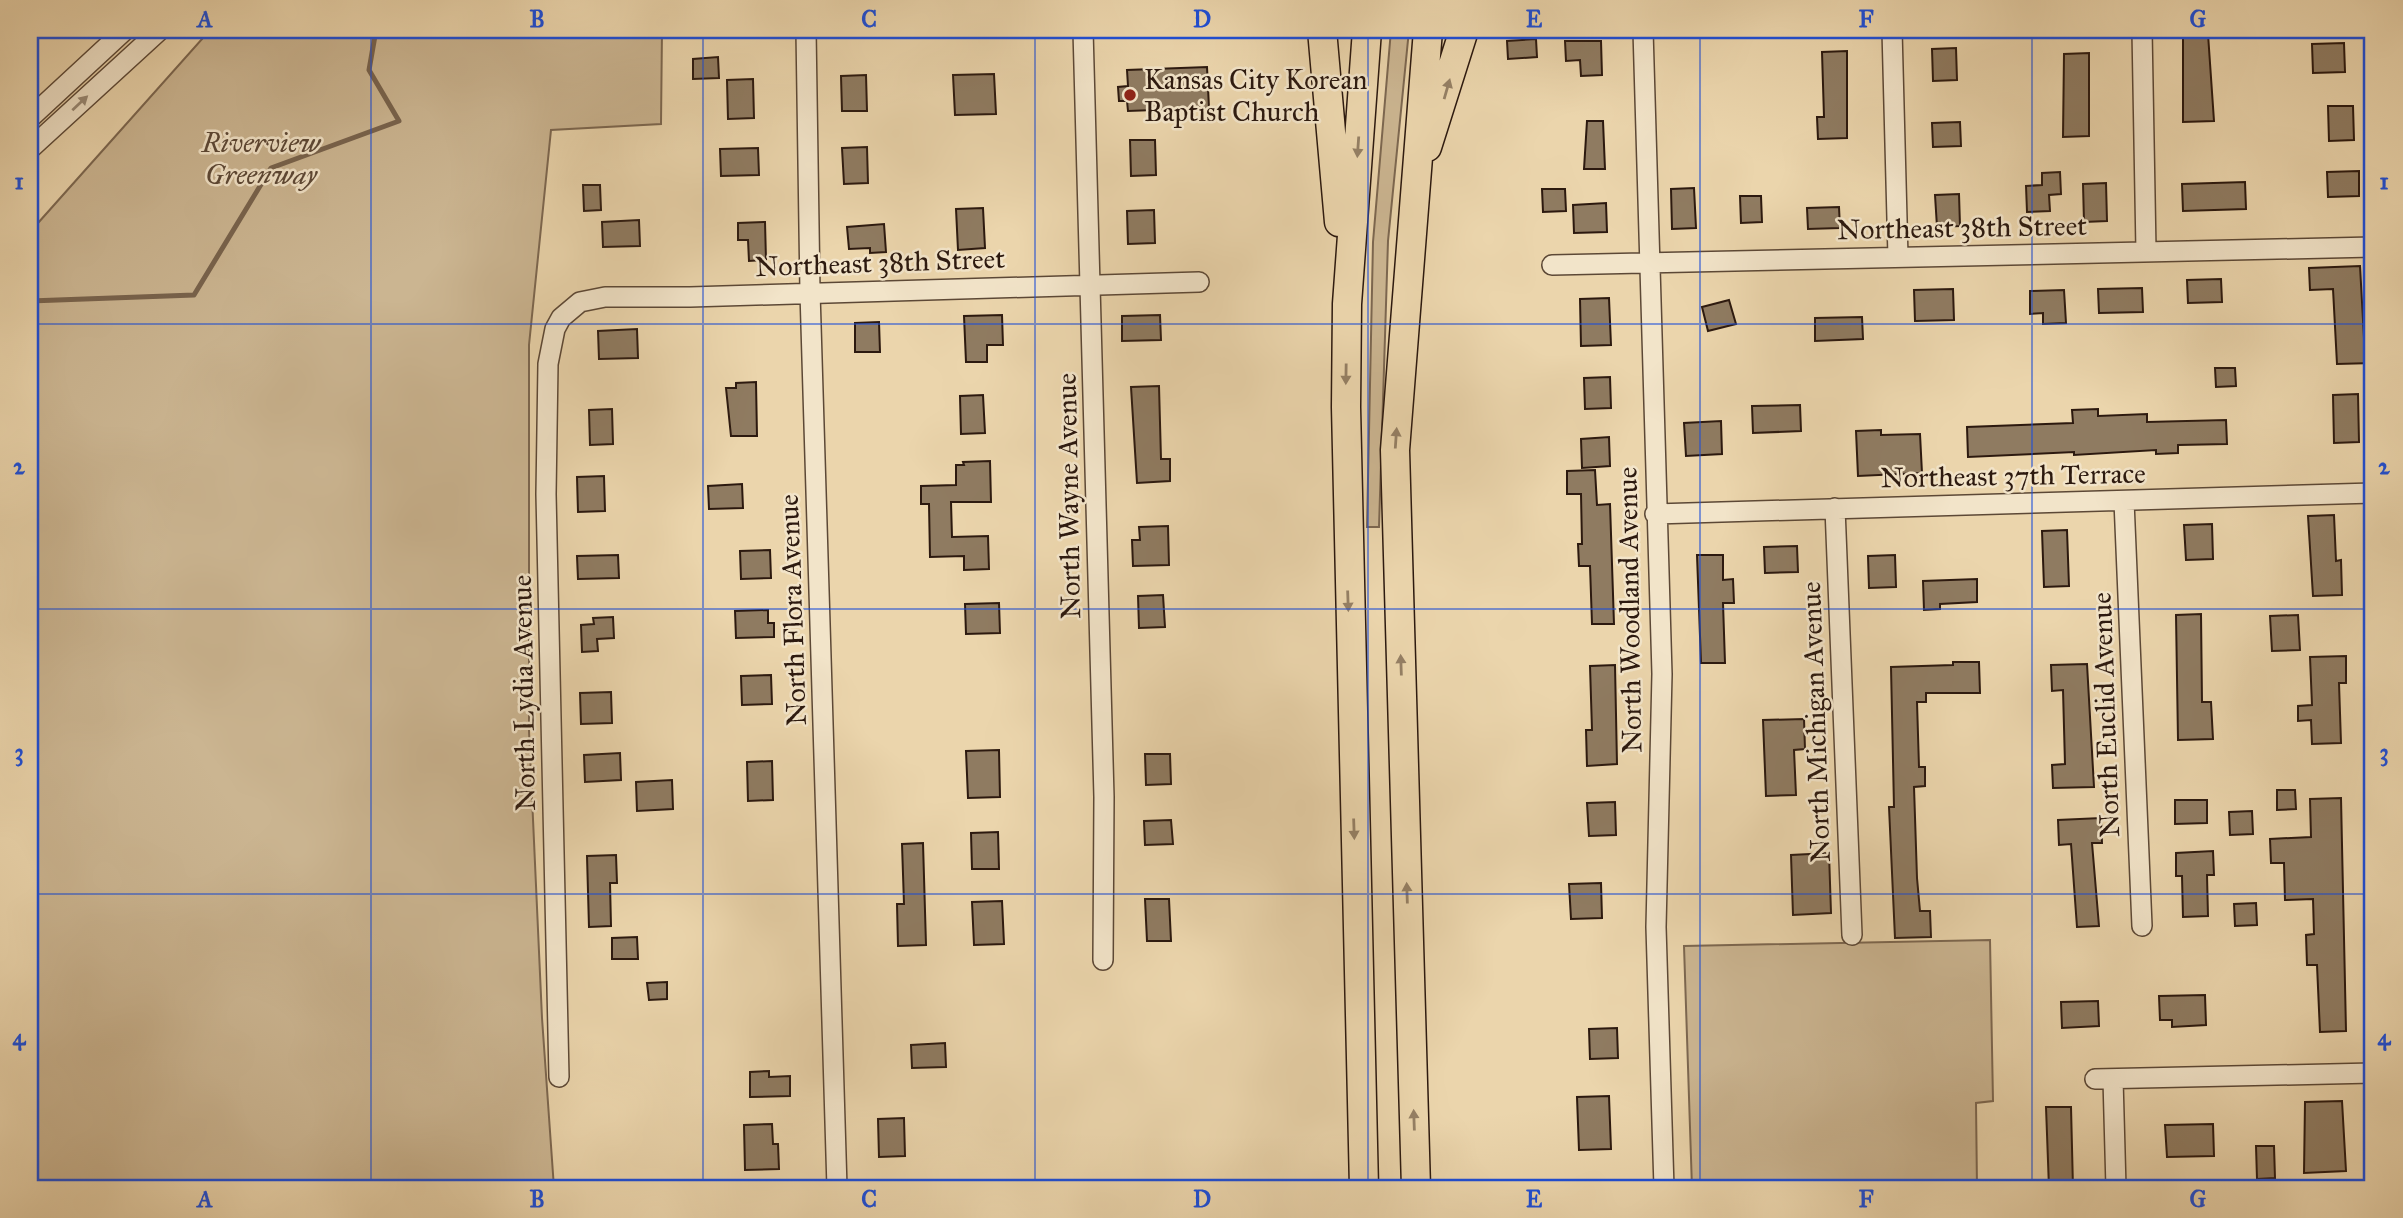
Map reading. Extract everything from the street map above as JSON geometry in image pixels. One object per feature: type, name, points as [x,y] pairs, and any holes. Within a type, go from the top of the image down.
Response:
[{"type":"highway","points":[[1322,30],[1347,304]]},
{"type":"highway","points":[[1364,1188],[1346,521],[1347,304],[1367,30]]},
{"type":"highway","points":[[1416,1188],[1395,450],[1427,30]]},
{"type":"highway","points":[[1415,176],[1437,124],[1464,30]]},
{"type":"street","points":[[53,127],[32,111],[125,30]]},
{"type":"street","points":[[30,149],[160,30]]},
{"type":"street","name":"North Flora Avenue","points":[[806,30],[810,292],[837,1188]]},
{"type":"street","name":"North Wayne Avenue","points":[[1083,30],[1104,797],[1103,960]]},
{"type":"street","name":"North Woodland Avenue","points":[[1643,30],[1661,674],[1656,928],[1664,1188]]},
{"type":"street","points":[[1892,30],[1898,257]]},
{"type":"street","points":[[2142,30],[2146,251]]},
{"type":"street","name":"Northeast 38th Street","points":[[1552,265],[2373,247]]},
{"type":"street","name":"Northeast 38th Street","points":[[567,312],[580,302],[604,297],[1199,282]]},
{"type":"street","name":"North Lydia Avenue","points":[[559,1077],[546,494],[548,364],[555,329],[567,312]]},
{"type":"street","name":"Northeast 37th Terrace","points":[[1655,513],[2373,493]]},
{"type":"street","name":"North Euclid Avenue","points":[[2124,501],[2142,926]]},
{"type":"street","name":"North Michigan Avenue","points":[[1835,508],[1852,935]]},
{"type":"street","points":[[2116,1188],[2104,1079],[2373,1073]]},
{"type":"green space","name":"Riverview Greenway","points":[[210,30],[662,30],[661,124],[551,130],[529,345],[529,731],[542,1018],[554,1188],[30,1188],[30,232]]},
{"type":"green space","points":[[1391,30],[1409,30],[1388,241],[1379,527],[1367,527],[1373,242]]},
{"type":"green space","points":[[1990,940],[1993,1101],[1976,1103],[1977,1188],[1692,1188],[1684,946]]},
{"type":"building","points":[[2208,34],[2214,121],[2183,122],[2183,35]]},
{"type":"building","points":[[1536,39],[1537,57],[1508,59],[1507,41]]},
{"type":"building","points":[[1565,41],[1601,41],[1602,75],[1581,76],[1580,60],[1566,61]]},
{"type":"building","points":[[2344,43],[2345,72],[2313,73],[2312,44]]},
{"type":"building","points":[[1956,48],[1957,80],[1933,81],[1932,49]]},
{"type":"building","points":[[1847,51],[1847,138],[1818,139],[1817,117],[1824,117],[1822,52]]},
{"type":"building","points":[[2089,53],[2089,136],[2063,137],[2064,54]]},
{"type":"building","points":[[718,57],[719,78],[693,79],[693,59]]},
{"type":"building","points":[[1207,67],[1209,108],[1128,111],[1127,101],[1119,101],[1118,87],[1128,86],[1127,70]]},
{"type":"building","points":[[994,74],[996,114],[955,115],[953,75]]},
{"type":"building","points":[[866,75],[867,111],[842,111],[841,76]]},
{"type":"building","points":[[753,79],[754,118],[728,119],[727,80]]},
{"type":"building","points":[[2328,106],[2353,106],[2354,140],[2329,141]]},
{"type":"building","points":[[1587,121],[1603,121],[1605,169],[1584,169]]},
{"type":"building","points":[[1960,122],[1961,146],[1933,147],[1932,123]]},
{"type":"building","points":[[1130,140],[1155,140],[1156,175],[1131,176]]},
{"type":"building","points":[[867,147],[868,183],[844,184],[842,148]]},
{"type":"building","points":[[758,148],[759,175],[721,176],[720,149]]},
{"type":"building","points":[[2359,171],[2359,196],[2328,197],[2327,172]]},
{"type":"building","points":[[2060,172],[2061,194],[2049,195],[2050,211],[2027,212],[2026,186],[2042,185],[2042,173]]},
{"type":"building","points":[[2245,182],[2246,209],[2183,211],[2182,184]]},
{"type":"building","points":[[2106,183],[2107,221],[2084,222],[2083,184]]},
{"type":"building","points":[[583,185],[600,185],[601,210],[584,211]]},
{"type":"building","points":[[1694,188],[1696,228],[1672,229],[1671,189]]},
{"type":"building","points":[[1542,189],[1565,189],[1566,211],[1543,212]]},
{"type":"building","points":[[1959,194],[1960,226],[1937,227],[1935,195]]},
{"type":"building","points":[[1740,196],[1761,196],[1762,222],[1741,223]]},
{"type":"building","points":[[1606,203],[1607,232],[1574,233],[1573,205]]},
{"type":"building","points":[[1839,207],[1840,228],[1808,229],[1807,208]]},
{"type":"building","points":[[983,208],[985,248],[958,250],[956,209]]},
{"type":"building","points":[[1154,210],[1155,243],[1128,244],[1127,211]]},
{"type":"building","points":[[639,220],[640,246],[603,247],[602,222]]},
{"type":"building","points":[[765,222],[766,260],[749,261],[748,240],[738,240],[738,223]]},
{"type":"building","points":[[884,224],[886,252],[870,253],[870,248],[849,249],[847,227]]},
{"type":"building","points":[[2360,266],[2364,338],[2373,337],[2373,363],[2337,364],[2333,289],[2310,290],[2309,268]]},
{"type":"building","points":[[2221,279],[2222,302],[2188,303],[2187,280]]},
{"type":"building","points":[[2142,288],[2143,312],[2099,313],[2098,289]]},
{"type":"building","points":[[1953,289],[1954,320],[1915,321],[1914,290]]},
{"type":"building","points":[[2064,290],[2066,323],[2043,324],[2043,313],[2030,314],[2030,291]]},
{"type":"building","points":[[1609,298],[1611,345],[1581,346],[1580,299]]},
{"type":"building","points":[[1729,300],[1736,324],[1708,331],[1702,307]]},
{"type":"building","points":[[1002,315],[1003,345],[987,345],[987,362],[966,362],[964,316]]},
{"type":"building","points":[[1160,315],[1161,340],[1122,341],[1122,316]]},
{"type":"building","points":[[1862,317],[1863,339],[1815,341],[1815,318]]},
{"type":"building","points":[[879,322],[880,352],[855,352],[855,323]]},
{"type":"building","points":[[637,329],[638,358],[599,359],[598,331]]},
{"type":"building","points":[[2215,368],[2235,368],[2236,386],[2216,387]]},
{"type":"building","points":[[1610,377],[1611,408],[1585,409],[1584,378]]},
{"type":"building","points":[[756,382],[757,436],[731,436],[726,388],[736,388],[736,383]]},
{"type":"building","points":[[1159,386],[1161,459],[1170,459],[1170,481],[1137,483],[1131,387]]},
{"type":"building","points":[[2358,394],[2359,442],[2334,443],[2333,395]]},
{"type":"building","points":[[983,395],[985,433],[961,434],[960,396]]},
{"type":"building","points":[[1800,405],[1801,431],[1753,433],[1752,406]]},
{"type":"building","points":[[612,409],[613,444],[590,445],[589,410]]},
{"type":"building","points":[[2098,409],[2098,416],[2147,414],[2147,422],[2226,420],[2227,444],[2178,445],[2178,453],[2156,454],[2156,450],[1968,457],[1967,427],[2073,423],[2072,410]]},
{"type":"building","points":[[1721,421],[1722,454],[1686,456],[1684,423]]},
{"type":"building","points":[[1881,430],[1881,435],[1920,434],[1922,473],[1858,476],[1856,431]]},
{"type":"building","points":[[1609,437],[1610,466],[1582,468],[1581,439]]},
{"type":"building","points":[[990,461],[991,502],[951,502],[952,537],[988,536],[989,569],[964,570],[964,556],[930,557],[929,504],[921,504],[921,486],[956,485],[956,465],[964,465],[963,462]]},
{"type":"building","points":[[1595,470],[1597,505],[1610,504],[1614,624],[1592,624],[1590,566],[1579,566],[1578,544],[1582,544],[1581,494],[1567,494],[1567,471]]},
{"type":"building","points":[[604,476],[605,511],[578,512],[577,477]]},
{"type":"building","points":[[742,484],[743,508],[709,509],[708,486]]},
{"type":"building","points":[[2334,515],[2336,561],[2341,560],[2342,595],[2313,596],[2308,516]]},
{"type":"building","points":[[2212,524],[2213,559],[2186,560],[2184,525]]},
{"type":"building","points":[[1168,526],[1169,565],[1133,566],[1132,540],[1140,540],[1139,527]]},
{"type":"building","points":[[2067,530],[2069,586],[2044,587],[2042,531]]},
{"type":"building","points":[[1797,546],[1798,572],[1765,573],[1764,547]]},
{"type":"building","points":[[770,550],[771,578],[741,579],[740,551]]},
{"type":"building","points":[[618,555],[619,578],[578,579],[577,556]]},
{"type":"building","points":[[1697,555],[1723,555],[1723,580],[1733,579],[1734,603],[1723,603],[1725,663],[1701,663]]},
{"type":"building","points":[[1895,555],[1896,587],[1869,588],[1868,556]]},
{"type":"building","points":[[1977,579],[1977,602],[1940,604],[1940,609],[1924,610],[1923,581]]},
{"type":"building","points":[[1163,595],[1165,627],[1139,628],[1138,596]]},
{"type":"building","points":[[999,603],[1000,633],[966,634],[965,604]]},
{"type":"building","points":[[768,610],[768,623],[774,623],[774,637],[736,638],[735,611]]},
{"type":"building","points":[[2201,614],[2202,702],[2211,702],[2213,739],[2178,740],[2176,615]]},
{"type":"building","points":[[2298,615],[2300,650],[2272,651],[2270,616]]},
{"type":"building","points":[[613,617],[614,638],[597,639],[598,651],[582,652],[581,625],[594,624],[593,618]]},
{"type":"building","points":[[2346,656],[2346,683],[2339,683],[2341,743],[2312,744],[2311,720],[2298,721],[2298,706],[2312,705],[2310,657]]},
{"type":"building","points":[[1953,662],[1979,662],[1980,693],[1926,693],[1926,702],[1917,702],[1919,767],[1925,767],[1925,786],[1914,787],[1917,878],[1920,911],[1930,911],[1931,937],[1895,938],[1889,807],[1894,807],[1891,667],[1953,665]]},
{"type":"building","points":[[2087,664],[2094,787],[2053,788],[2052,765],[2065,764],[2063,690],[2052,691],[2051,665]]},
{"type":"building","points":[[1615,665],[1617,764],[1587,766],[1586,730],[1592,730],[1590,666]]},
{"type":"building","points":[[771,675],[772,704],[742,705],[741,676]]},
{"type":"building","points":[[611,692],[612,723],[581,724],[580,693]]},
{"type":"building","points":[[1804,719],[1805,749],[1794,750],[1796,795],[1766,796],[1763,720]]},
{"type":"building","points":[[999,750],[1000,797],[968,798],[966,751]]},
{"type":"building","points":[[620,753],[621,780],[585,782],[584,755]]},
{"type":"building","points":[[1145,754],[1170,754],[1171,784],[1146,785]]},
{"type":"building","points":[[772,761],[773,800],[748,801],[747,762]]},
{"type":"building","points":[[672,780],[673,809],[637,811],[636,782]]},
{"type":"building","points":[[2277,790],[2295,790],[2296,809],[2277,810]]},
{"type":"building","points":[[2341,798],[2346,1031],[2320,1032],[2317,965],[2307,965],[2306,935],[2314,934],[2313,899],[2285,900],[2284,863],[2271,863],[2270,839],[2311,837],[2310,799]]},
{"type":"building","points":[[2175,800],[2207,800],[2207,823],[2175,824]]},
{"type":"building","points":[[1615,802],[1616,835],[1589,836],[1587,803]]},
{"type":"building","points":[[2252,811],[2253,834],[2230,835],[2229,812]]},
{"type":"building","points":[[2101,818],[2102,843],[2092,843],[2099,926],[2077,927],[2071,844],[2059,845],[2058,820]]},
{"type":"building","points":[[1171,820],[1173,844],[1145,845],[1144,821]]},
{"type":"building","points":[[998,832],[999,869],[972,869],[971,833]]},
{"type":"building","points":[[923,843],[926,945],[898,946],[897,904],[904,904],[902,844]]},
{"type":"building","points":[[2213,851],[2214,875],[2207,875],[2208,916],[2183,917],[2182,876],[2176,876],[2176,853]]},
{"type":"building","points":[[1829,853],[1831,913],[1793,915],[1791,855]]},
{"type":"building","points":[[616,855],[617,883],[610,883],[611,926],[589,927],[587,856]]},
{"type":"building","points":[[1601,883],[1602,918],[1571,919],[1569,884]]},
{"type":"building","points":[[1145,899],[1169,899],[1171,941],[1147,941]]},
{"type":"building","points":[[1002,901],[1004,944],[974,945],[972,902]]},
{"type":"building","points":[[2256,903],[2257,925],[2235,926],[2234,904]]},
{"type":"building","points":[[637,937],[638,959],[612,959],[612,938]]},
{"type":"building","points":[[667,982],[667,999],[649,1000],[647,983]]},
{"type":"building","points":[[2205,995],[2206,1025],[2172,1027],[2172,1020],[2160,1020],[2159,996]]},
{"type":"building","points":[[2098,1001],[2099,1026],[2062,1028],[2061,1002]]},
{"type":"building","points":[[1617,1028],[1618,1058],[1590,1059],[1589,1029]]},
{"type":"building","points":[[945,1043],[946,1067],[912,1068],[911,1045]]},
{"type":"building","points":[[769,1071],[769,1077],[790,1076],[790,1096],[750,1097],[750,1072]]},
{"type":"building","points":[[1609,1096],[1611,1149],[1579,1150],[1577,1097]]},
{"type":"building","points":[[2342,1101],[2346,1171],[2304,1173],[2305,1102]]},
{"type":"building","points":[[2046,1107],[2071,1107],[2073,1188],[2049,1188]]},
{"type":"building","points":[[904,1118],[905,1156],[879,1157],[878,1119]]},
{"type":"building","points":[[772,1124],[773,1144],[778,1144],[779,1169],[745,1170],[744,1125]]},
{"type":"building","points":[[2213,1124],[2214,1156],[2167,1157],[2165,1125]]},
{"type":"building","points":[[2256,1146],[2274,1146],[2275,1178],[2257,1179]]},
{"type":"waterway","points":[[30,301],[194,295],[271,168],[399,121],[369,70],[376,30]]},
{"type":"place","name":"Kansas City Korean Baptist Church","points":[[1130,95]]}]
